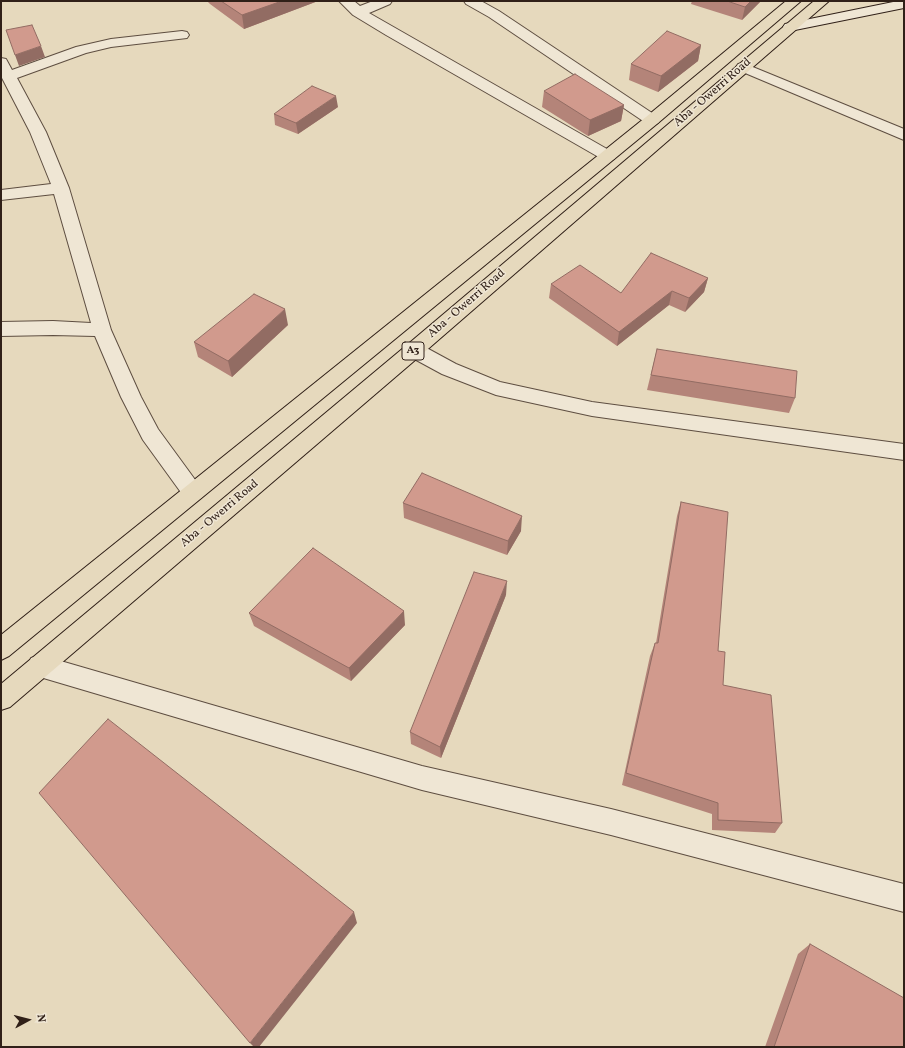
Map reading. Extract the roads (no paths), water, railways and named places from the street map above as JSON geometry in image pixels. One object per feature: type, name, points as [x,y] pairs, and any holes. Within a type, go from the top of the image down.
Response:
[{"type":"main road","name":"Aba - Owerri Road","points":[[1,649],[608,156],[794,1]]},
{"type":"main road","name":"Aba - Owerri Road","points":[[1,699],[414,350],[822,1]]},
{"type":"street","points":[[346,1],[358,12],[608,156]]},
{"type":"street","points":[[358,12],[385,1]]},
{"type":"street","points":[[471,1],[494,14],[652,120]]},
{"type":"street","points":[[790,28],[904,4]]},
{"type":"street","points":[[182,35],[111,43],[5,69],[38,132],[61,188],[102,330],[131,397],[150,434],[193,492]]},
{"type":"street","points":[[743,67],[904,135]]},
{"type":"street","points":[[1,196],[61,188]]},
{"type":"street","points":[[1,329],[53,328],[102,330]]},
{"type":"street","points":[[414,350],[449,369],[496,388],[592,409],[904,452]]},
{"type":"street","points":[[40,666],[422,778],[611,822],[904,898]]}]
